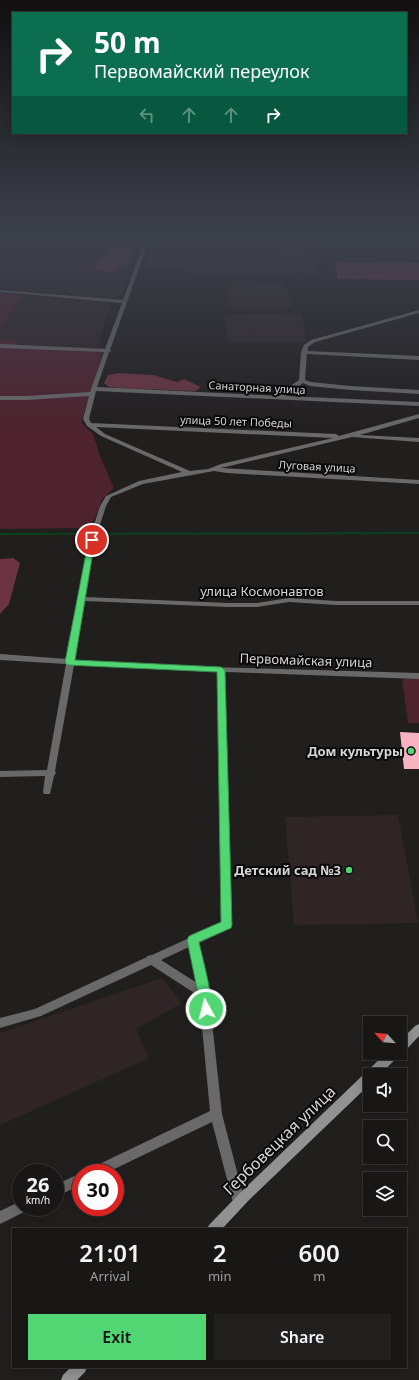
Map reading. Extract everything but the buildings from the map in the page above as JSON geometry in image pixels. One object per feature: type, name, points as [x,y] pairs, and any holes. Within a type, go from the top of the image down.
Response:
[{"type":"street","points":[[124,304],[109,351],[93,392],[86,419],[89,425],[103,435],[189,472]]},
{"type":"street","points":[[302,381],[304,351],[306,346],[313,341],[418,314]]},
{"type":"street","points":[[0,346],[109,351]]},
{"type":"street","points":[[304,351],[419,358]]},
{"type":"street","points":[[302,381],[310,384],[350,388],[419,392]]},
{"type":"street","points":[[280,398],[302,381]]},
{"type":"street","name":"Санаторная улица","points":[[0,398],[26,398],[93,392],[419,404]]},
{"type":"street","points":[[48,792],[92,540],[103,506],[109,496],[141,482],[189,472],[209,471],[223,465],[346,436],[419,416]]},
{"type":"street","name":"улица 50 лет Победы","points":[[89,425],[419,440]]},
{"type":"street","name":"Луговая улица","points":[[214,469],[419,482]]},
{"type":"street","name":"улица Космонавтов","points":[[81,599],[228,605],[257,605],[289,600],[336,603],[419,603]]},
{"type":"street","name":"Первомайская улица","points":[[0,657],[221,670],[419,676]]},
{"type":"street","points":[[0,1023],[37,1013],[227,925],[221,670]]},
{"type":"street","points":[[0,774],[52,773]]},
{"type":"street","points":[[193,940],[204,994],[216,1114],[239,1202]]},
{"type":"street","points":[[151,959],[204,994]]},
{"type":"street","points":[[407,1041],[419,1030]]},
{"type":"street","name":"Гербовецкая улица","points":[[379,1068],[387,1060]]},
{"type":"street","name":"Гербовецкая улица","points":[[214,1228],[239,1202],[363,1084]]},
{"type":"street","points":[[112,1164],[216,1114]]},
{"type":"street","points":[[0,1218],[12,1212]]},
{"type":"street","points":[[68,1380],[79,1368]]},
{"type":"shaded area","points":[[0,304],[17,304],[0,329]]},
{"type":"shaded area","points":[[17,304],[111,304],[97,348],[14,345],[17,341],[0,339],[0,329]]},
{"type":"shaded area","points":[[230,304],[291,304],[292,307],[231,309]]},
{"type":"shaded area","points":[[301,314],[307,341],[227,341],[225,315]]},
{"type":"shaded area","points":[[0,339],[17,341],[14,345],[104,348],[81,423],[93,434],[100,456],[114,488],[102,499],[91,528],[0,529]]},
{"type":"shaded area","points":[[119,373],[153,375],[177,382],[184,379],[201,387],[196,391],[121,388],[109,387],[104,383],[108,375]]},
{"type":"shaded area","points":[[13,558],[20,563],[9,604],[0,614],[0,559]]},
{"type":"shaded area","points":[[402,679],[419,679],[419,723],[408,723]]},
{"type":"shaded area","name":"Детский сад №3","points":[[398,815],[418,923],[294,925],[285,817]]},
{"type":"shaded area","points":[[162,978],[182,1003],[136,1029],[149,1058],[0,1125],[0,1033]]},
{"type":"waterway","points":[[0,534],[419,533]]},
{"type":"place","name":"Дом культуры","points":[[411,751]]},
{"type":"place","name":"Детский сад №3","points":[[349,870]]},
{"type":"route","points":[[92,540],[70,662],[221,670],[227,925],[193,940],[206,1009]]}]
